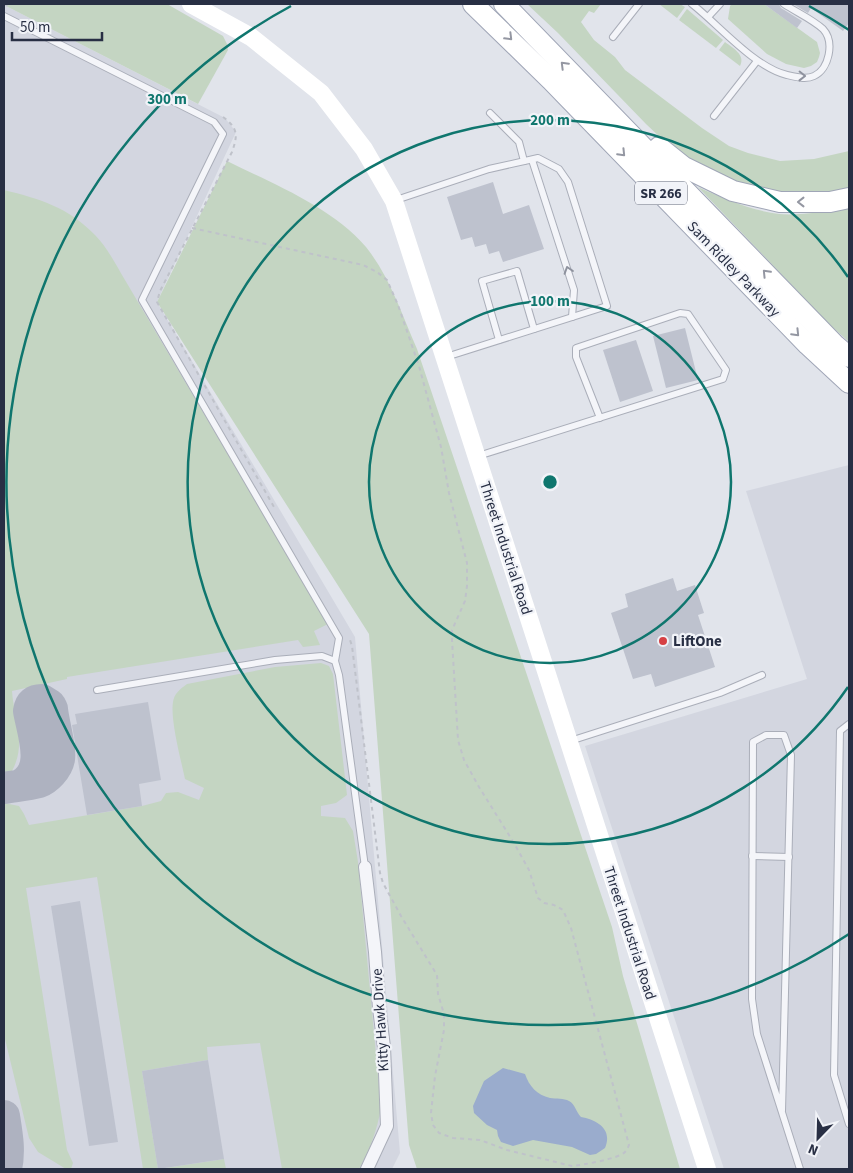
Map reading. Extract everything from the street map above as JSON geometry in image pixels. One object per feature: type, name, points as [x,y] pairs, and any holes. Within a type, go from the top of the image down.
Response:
[{"type":"main road","name":"Sam Ridley Parkway","points":[[473,4],[551,80],[808,345],[849,383]]},
{"type":"main road","name":"Sam Ridley Parkway","points":[[504,4],[834,344],[849,357]]},
{"type":"main road","points":[[599,100],[684,167],[733,191],[780,202],[830,202],[849,198]]},
{"type":"street","name":"Threet Industrial Road","points":[[191,4],[251,37],[321,93],[364,150],[394,201],[707,1169]]},
{"type":"street","name":"Kitty Hawk Drive","points":[[365,867],[376,952],[378,1008],[384,1047],[387,1126],[366,1169]]},
{"type":"lane","points":[[613,37],[639,4]]},
{"type":"lane","points":[[692,4],[757,61],[785,75],[804,78],[814,76],[823,68],[829,57],[830,47],[828,38],[823,30],[784,4]]},
{"type":"lane","points":[[708,17],[720,4]]},
{"type":"lane","points":[[4,16],[214,122],[223,134],[142,300],[339,638],[336,661],[365,867]]},
{"type":"lane","points":[[714,116],[757,61]]},
{"type":"lane","points":[[490,114],[519,142],[524,162]]},
{"type":"lane","points":[[394,201],[489,169],[538,158],[560,169],[568,182],[607,306],[445,357]]},
{"type":"lane","points":[[532,160],[574,290],[572,317]]},
{"type":"lane","points":[[499,340],[482,281],[517,271],[534,329]]},
{"type":"lane","points":[[477,457],[600,418],[723,379],[726,370],[688,314],[680,312],[576,348],[576,357],[600,418]]},
{"type":"lane","points":[[97,690],[275,660],[322,656],[336,661]]},
{"type":"lane","points":[[569,742],[720,693],[762,675]]},
{"type":"lane","points":[[849,724],[840,731],[834,1075],[849,1124]]},
{"type":"lane","points":[[782,1111],[791,755],[784,735],[766,735],[753,742],[752,999],[757,1034],[800,1169]]},
{"type":"lane","points":[[752,856],[788,858]]},
{"type":"path","points":[[275,508],[157,302],[160,291],[192,228],[363,265],[387,280],[398,305],[419,366],[441,447],[449,493],[467,564],[465,601],[452,630],[458,740],[464,760],[529,870],[538,898],[544,903],[554,905],[563,910],[571,928],[629,1145],[625,1152],[600,1161],[572,1166],[507,1150],[480,1140],[453,1138],[439,1133],[433,1125],[431,1113],[435,1076],[444,1030],[437,975],[382,883],[352,646],[349,637]]},
{"type":"shaded area","points":[[4,5],[225,118],[236,132],[157,302],[355,637],[400,1153],[392,1169],[4,1169]]},
{"type":"shaded area","points":[[849,465],[849,1169],[724,1169],[585,746],[807,679],[746,491]]},
{"type":"green space","points":[[4,4],[167,4],[223,36],[228,50],[198,104]]},
{"type":"green space","points":[[527,4],[601,4],[594,13],[589,11],[581,22],[594,40],[615,57],[625,70],[702,128],[729,146],[748,153],[780,161],[814,159],[849,151],[849,192],[767,195],[683,159]]},
{"type":"green space","points":[[659,4],[680,4],[685,7],[677,18]]},
{"type":"green space","points":[[732,4],[764,4],[817,42],[820,53],[817,62],[804,68],[786,64],[767,54],[728,19]]},
{"type":"green space","points":[[687,9],[723,40],[716,48],[679,20]]},
{"type":"green space","points":[[725,42],[740,55],[740,66],[719,50]]},
{"type":"green space","points":[[227,161],[301,198],[336,220],[366,247],[382,271],[395,296],[417,349],[612,927],[623,976],[680,1169],[417,1169],[409,1145],[369,634],[157,302]]},
{"type":"green space","points":[[698,187],[748,207],[779,214],[805,214],[849,207],[849,342],[829,324]]},
{"type":"green space","points":[[4,190],[53,205],[64,211],[85,225],[103,245],[115,262],[328,624],[314,631],[320,645],[303,647],[298,640],[67,677],[67,679],[12,691],[19,751],[12,771],[4,774]]},
{"type":"green space","points":[[321,663],[329,666],[333,674],[347,795],[336,803],[321,806],[321,816],[345,818],[353,831],[358,862],[381,1108],[373,1140],[363,1162],[359,1169],[282,1169],[260,1043],[207,1047],[208,1060],[142,1071],[158,1169],[143,1169],[97,877],[26,888],[67,1150],[73,1163],[71,1169],[66,1169],[38,1152],[29,1138],[4,1035],[4,803],[19,806],[29,825],[142,806],[161,801],[166,793],[178,792],[199,800],[204,788],[185,779],[176,740],[172,709],[178,692],[187,684],[275,667]]},
{"type":"green space","points":[[224,1159],[226,1169],[159,1169]]},
{"type":"water","points":[[503,1068],[525,1074],[531,1086],[537,1092],[545,1097],[569,1101],[581,1117],[593,1120],[602,1126],[607,1136],[605,1148],[596,1154],[590,1155],[572,1147],[533,1140],[513,1146],[501,1142],[497,1130],[487,1125],[474,1113],[473,1106],[484,1081]]},
{"type":"building","points":[[764,4],[779,4],[781,8],[802,21],[797,28]]},
{"type":"building","points":[[793,4],[849,4],[849,23],[843,31],[811,8],[808,13]]},
{"type":"building","points":[[493,182],[503,214],[529,205],[544,249],[503,262],[499,251],[489,254],[486,244],[475,247],[472,237],[461,240],[447,197]]},
{"type":"building","points":[[685,328],[698,380],[666,388],[653,336]]},
{"type":"building","points":[[636,340],[653,391],[620,402],[603,350]]},
{"type":"building","name":"LiftOne","points":[[673,578],[677,591],[695,585],[704,613],[698,615],[715,667],[655,687],[651,674],[633,679],[611,613],[628,607],[625,594]]},
{"type":"building","points":[[148,702],[161,780],[139,784],[142,806],[87,815],[72,725],[77,724],[75,714]]},
{"type":"building","points":[[80,901],[118,1142],[89,1146],[51,906]]},
{"type":"building","points":[[208,1060],[224,1159],[158,1169],[142,1071]]},
{"type":"taxiway","points":[[4,788],[42,781],[58,763],[59,749],[52,709],[50,705],[42,700],[33,702],[30,706],[29,711],[35,741],[36,761],[34,771],[29,779],[20,785]]},
{"type":"taxiway","points":[[4,1116],[8,1149],[6,1169]]},
{"type":"place","name":"LiftOne","points":[[663,641]]}]
